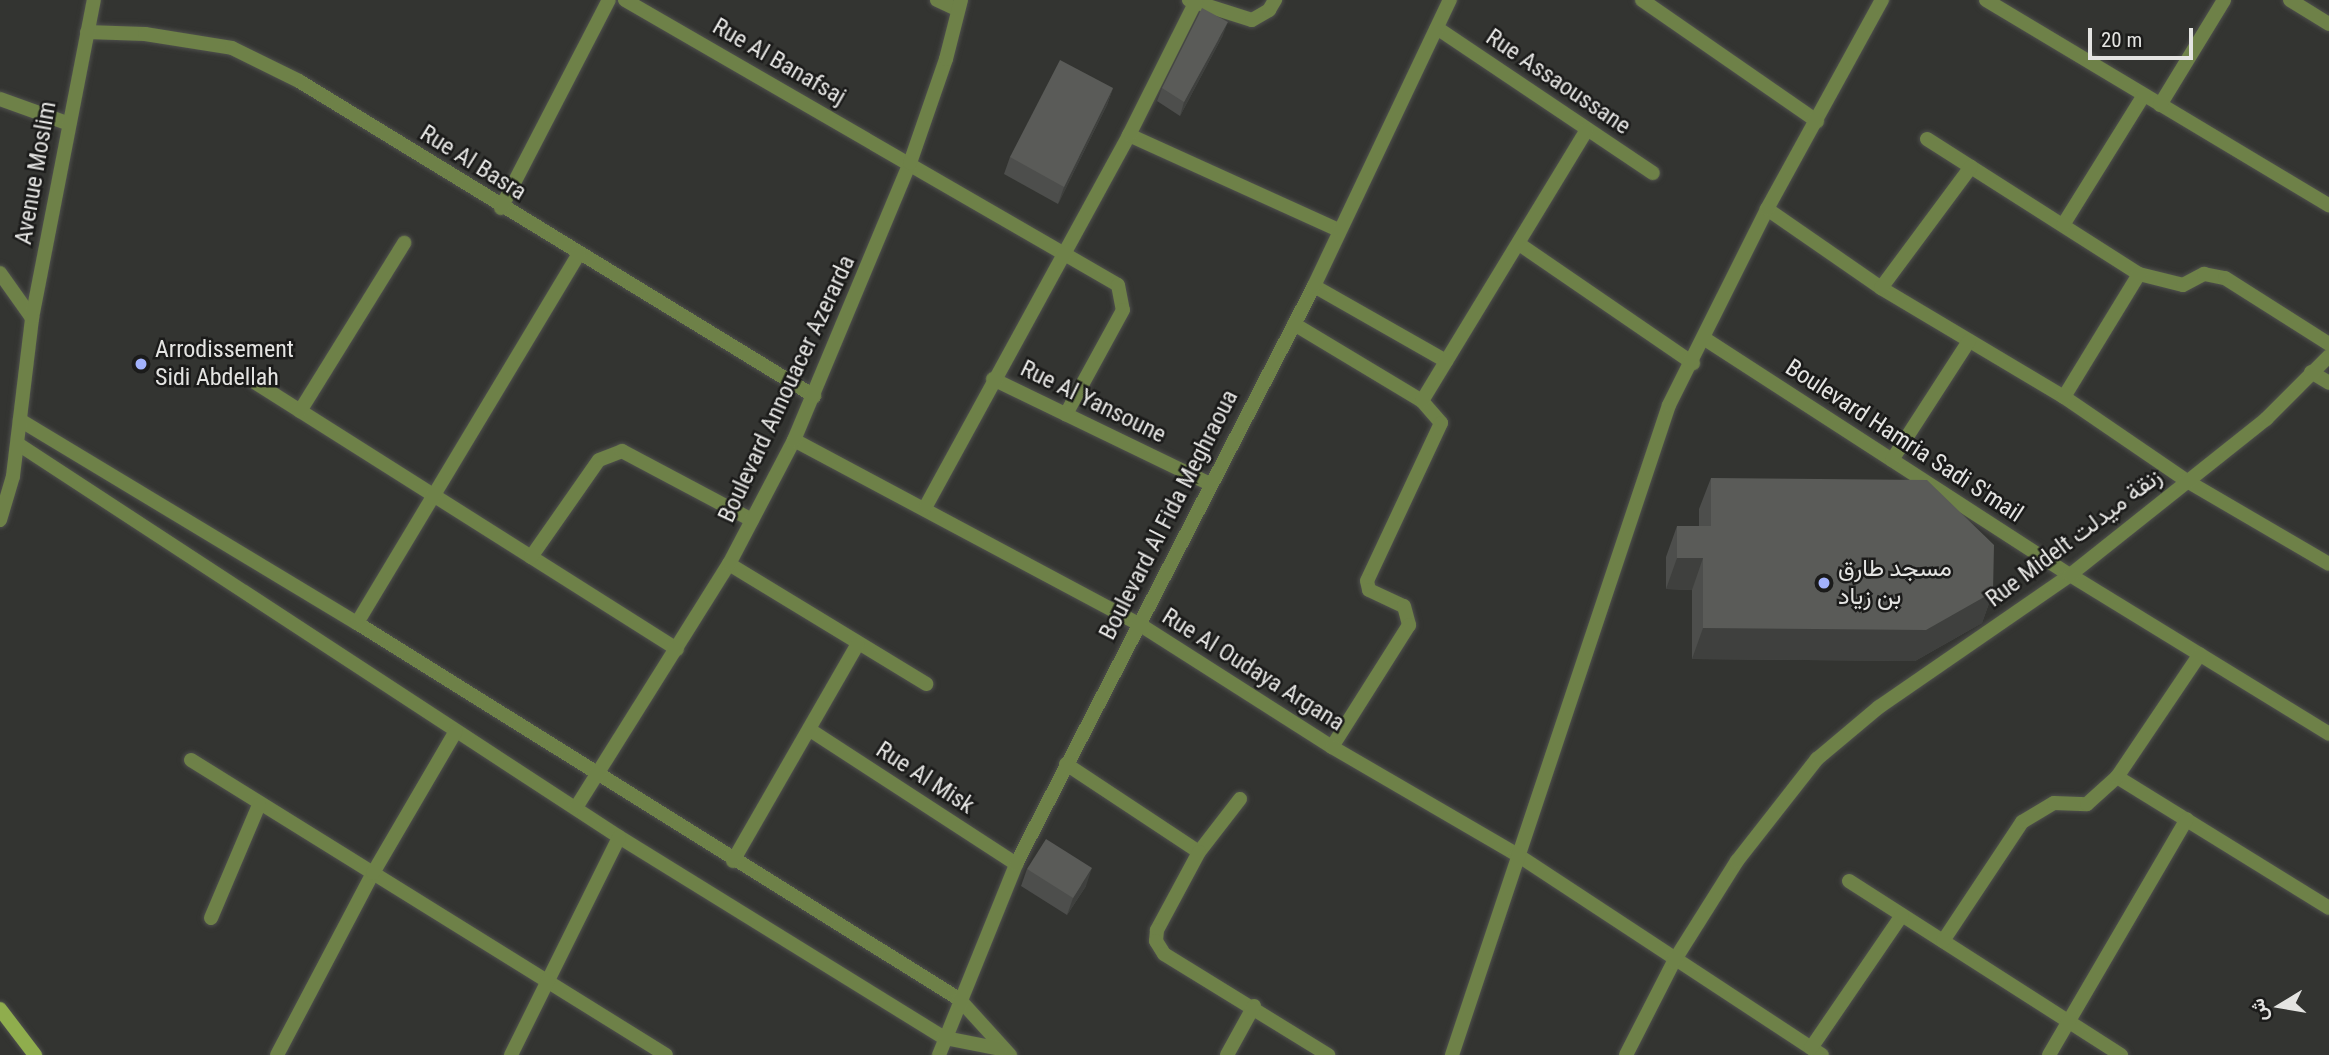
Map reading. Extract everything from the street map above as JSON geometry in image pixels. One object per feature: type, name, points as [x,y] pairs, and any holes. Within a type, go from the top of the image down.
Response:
[{"type":"street","name":"Avenue Moslim","points":[[0,520],[18,444],[33,318],[67,123],[94,0]]},
{"type":"street","points":[[501,208],[609,0]]},
{"type":"street","name":"Rue Al Banafsaj","points":[[625,0],[910,163]]},
{"type":"street","points":[[937,0],[960,5]]},
{"type":"street","points":[[926,506],[993,379],[1129,135],[1191,1],[1241,18],[1260,17],[1275,0]]},
{"type":"street","name":"Boulevard Al Fida Meghraoua","points":[[939,1055],[959,999],[1016,864],[1314,286],[1338,230],[1450,0]]},
{"type":"street","points":[[1642,0],[1817,121]]},
{"type":"street","points":[[1452,1055],[1516,854],[1582,669],[1642,475],[1670,405],[1767,209],[1882,0]]},
{"type":"street","points":[[1986,0],[2329,205]]},
{"type":"street","points":[[2160,105],[2224,0]]},
{"type":"street","points":[[2290,0],[2329,24]]},
{"type":"street","name":"Boulevard Annouacer Azerarda","points":[[577,806],[729,564],[794,440],[910,163],[960,5]]},
{"type":"street","name":"Rue Assaoussane","points":[[1437,28],[1653,173]]},
{"type":"street","name":"Rue Al Basra","points":[[87,32],[145,34],[232,48],[299,81],[501,208],[814,396]]},
{"type":"street","points":[[2063,225],[2144,95]]},
{"type":"street","points":[[0,99],[67,123]]},
{"type":"street","points":[[1422,401],[1587,130]]},
{"type":"street","points":[[1129,135],[1338,230]]},
{"type":"street","points":[[1927,139],[2139,274],[2183,285],[2204,274],[2225,278],[2329,344]]},
{"type":"street","points":[[910,163],[1118,285],[1123,310],[1066,414]]},
{"type":"street","points":[[1881,288],[1971,167]]},
{"type":"street","points":[[1767,209],[1881,288],[2064,397],[2187,481],[2329,564]]},
{"type":"street","points":[[300,411],[404,243]]},
{"type":"street","points":[[1519,244],[1693,363]]},
{"type":"street","points":[[357,623],[579,254]]},
{"type":"street","points":[[0,273],[33,318]]},
{"type":"street","points":[[2064,397],[2139,274]]},
{"type":"street","points":[[1314,286],[1447,361]]},
{"type":"street","points":[[1294,324],[1422,401],[1439,416],[1440,430],[1367,580],[1369,590],[1404,606],[1409,625],[1332,747]]},
{"type":"street","name":"Boulevard Hamria Sadi S'mail","points":[[1705,339],[2070,575],[2329,734]]},
{"type":"street","points":[[1892,460],[1969,341]]},
{"type":"street","name":"Rue Midelt زنقة ميدلت","points":[[1626,1055],[1674,961],[1737,861],[1817,759],[1879,707],[2070,575],[2266,419],[2329,356]]},
{"type":"street","points":[[2311,372],[2329,383]]},
{"type":"street","name":"Rue Al Yansoune","points":[[993,379],[1210,484]]},
{"type":"street","points":[[256,383],[677,649]]},
{"type":"street","points":[[20,420],[357,623],[733,861],[959,999],[1006,1052]]},
{"type":"street","name":"Rue Al Oudaya Argana","points":[[794,440],[926,506],[1139,624],[1332,747],[1516,854],[1674,961],[1816,1052]]},
{"type":"street","points":[[18,444],[456,732],[577,806],[619,837],[946,1038],[1006,1052]]},
{"type":"street","points":[[531,556],[598,460],[622,451],[640,458],[752,520]]},
{"type":"street","points":[[729,564],[857,645],[926,684]]},
{"type":"street","points":[[733,861],[857,645]]},
{"type":"street","points":[[1943,941],[2022,822],[2054,803],[2087,804],[2117,777],[2200,654]]},
{"type":"street","name":"Rue Al Misk","points":[[810,730],[1016,864]]},
{"type":"street","points":[[277,1055],[373,873],[456,732]]},
{"type":"street","points":[[191,760],[259,805],[666,1055]]},
{"type":"street","points":[[1066,764],[1199,852]]},
{"type":"street","points":[[2117,777],[2329,908]]},
{"type":"street","points":[[1240,799],[1199,852],[1157,930],[1156,941],[1164,954],[1254,1006],[1328,1055]]},
{"type":"street","points":[[211,918],[259,805]]},
{"type":"street","points":[[2049,1055],[2187,819]]},
{"type":"street","points":[[510,1055],[619,837]]},
{"type":"street","points":[[1849,881],[2121,1055]]},
{"type":"street","points":[[1816,1052],[1902,915]]},
{"type":"street","points":[[1227,1055],[1254,1006]]},
{"type":"street","points":[[0,1009],[34,1055]]},
{"type":"building","points":[[1202,8],[1228,22],[1184,102],[1162,88]]},
{"type":"building","points":[[1060,60],[1113,88],[1064,187],[1010,157]]},
{"type":"building","name":"مسجد طارق بن زياد","points":[[1711,478],[1927,480],[1994,545],[1993,592],[1926,630],[1703,628],[1703,558],[1677,558],[1677,526],[1711,526]]},
{"type":"building","points":[[1046,839],[1092,868],[1073,898],[1027,869]]},
{"type":"place","name":"Arrodissement Sidi Abdellah","points":[[141,364]]},
{"type":"place","name":"مسجد طارق بن زياد","points":[[1824,583]]}]
